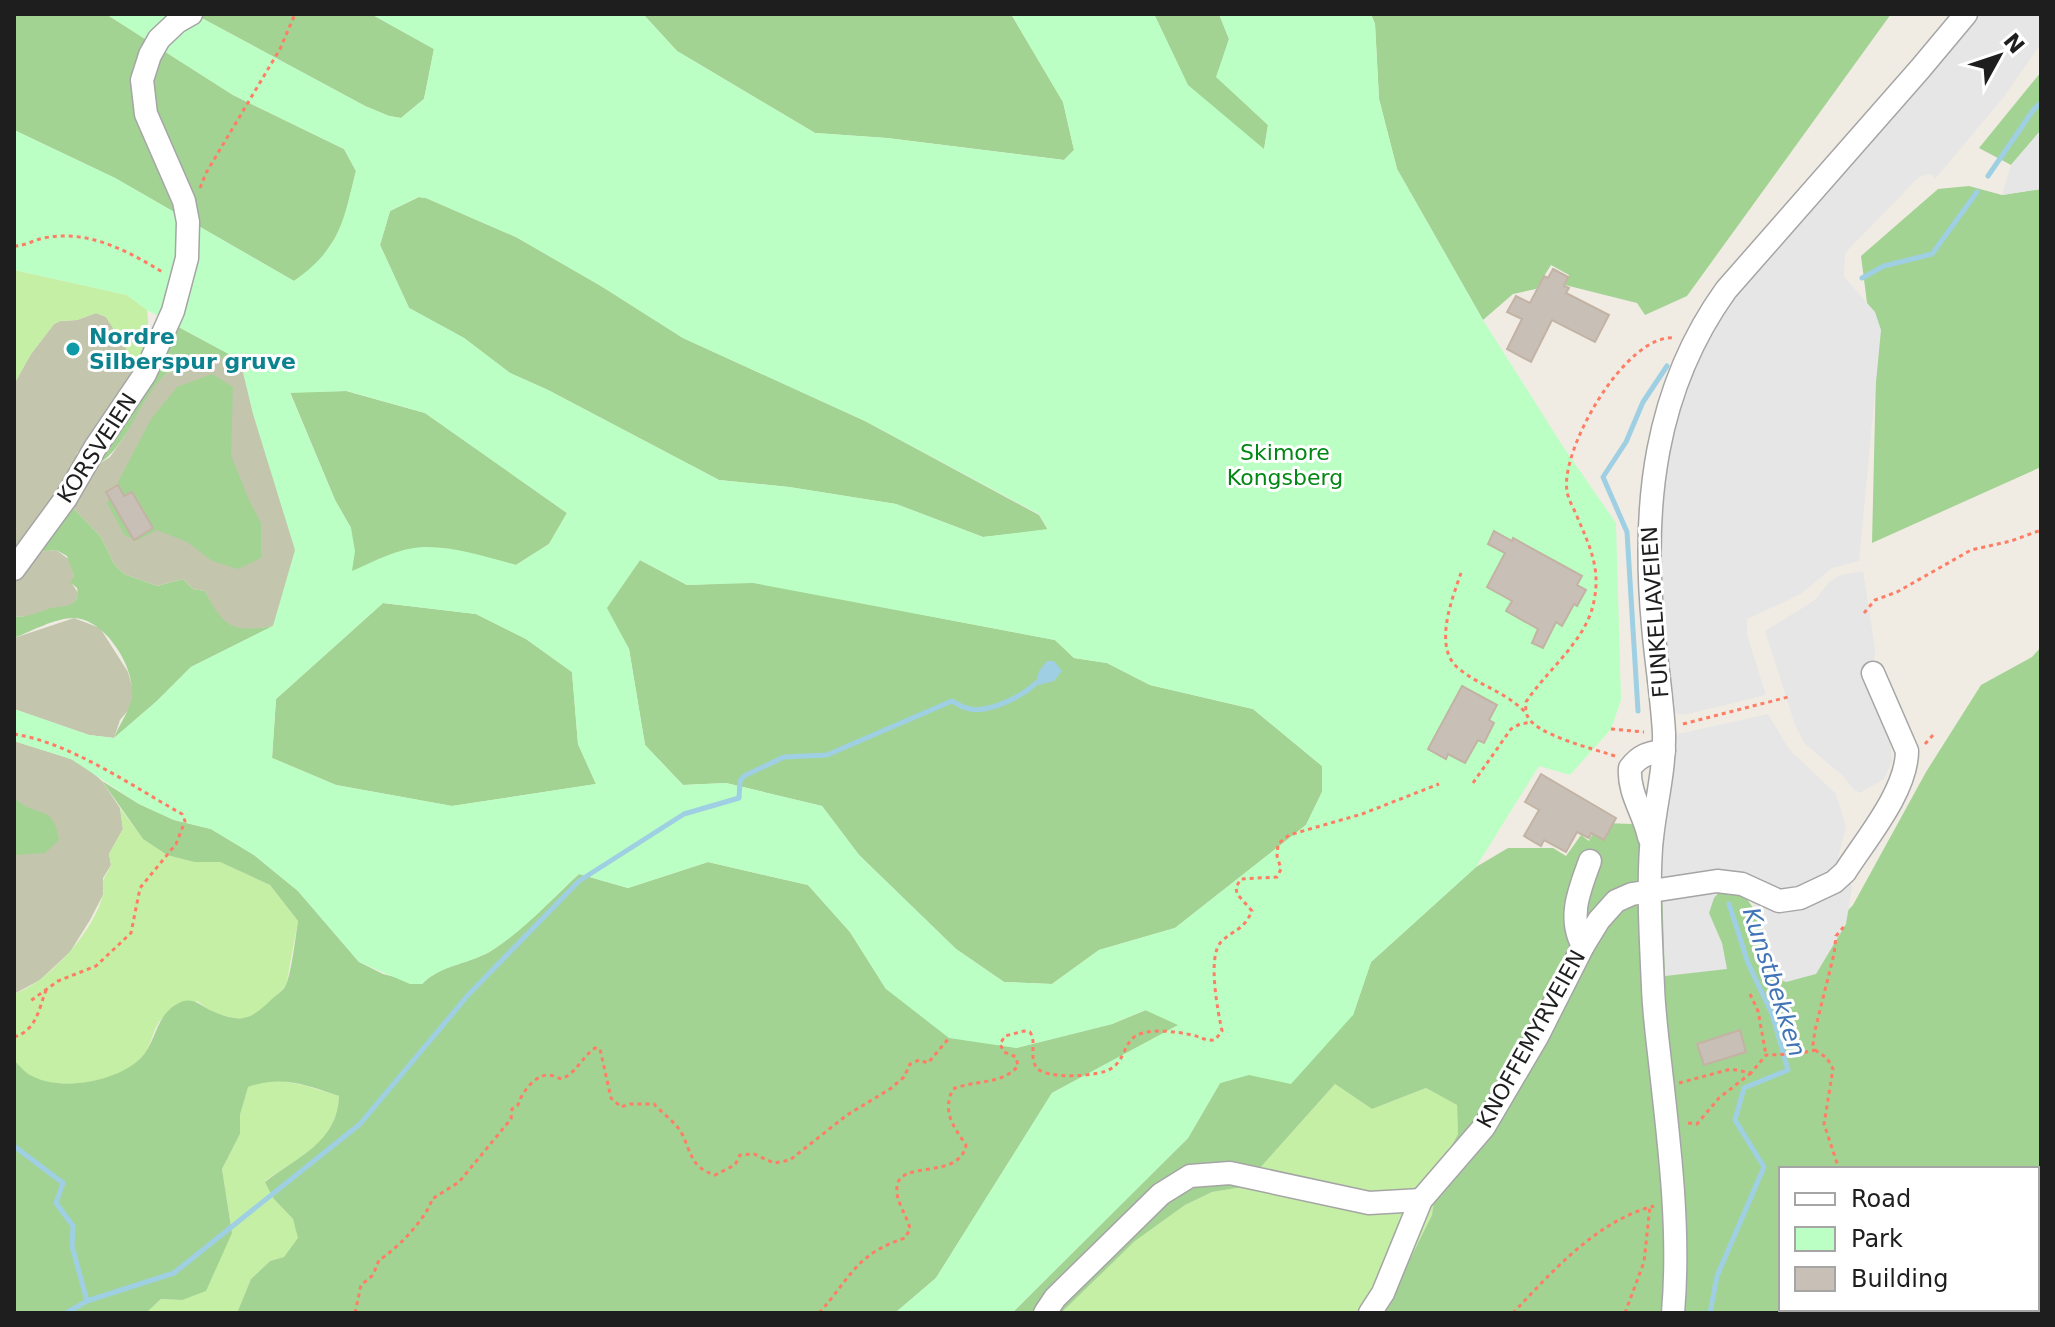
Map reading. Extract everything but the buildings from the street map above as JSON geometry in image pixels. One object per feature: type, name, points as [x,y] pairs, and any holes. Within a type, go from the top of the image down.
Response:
[{"type":"street","name":"KORSVEIEN","points":[[14,569],[66,498],[95,448],[145,374],[173,311],[187,258],[188,222],[184,201],[146,114],[142,80],[159,39],[191,14]]},
{"type":"street","name":"FUNKELIAVEIEN","points":[[1673,1313],[1674,1201],[1653,992],[1650,892],[1651,846],[1664,751],[1653,623],[1649,522],[1651,489],[1662,428],[1692,347],[1712,309],[1740,272],[1966,14]]},
{"type":"street","name":"KNOFFEMYRVEIEN","points":[[1370,1313],[1383,1293],[1421,1200],[1484,1127],[1537,1037],[1583,946],[1599,920],[1616,901],[1632,894],[1717,881],[1742,884],[1779,901],[1800,898],[1834,882],[1845,872],[1898,788],[1907,765],[1907,751],[1873,673]]},
{"type":"street","points":[[1651,846],[1646,821],[1631,790],[1630,768],[1638,758],[1648,753],[1664,751]]},
{"type":"street","points":[[1583,946],[1576,934],[1575,917],[1577,899],[1590,861]]},
{"type":"street","points":[[1045,1313],[1055,1298],[1161,1194],[1190,1176],[1230,1173],[1369,1203],[1421,1200]]},
{"type":"path","points":[[188,222],[206,173],[280,49],[295,14]]},
{"type":"path","points":[[14,246],[28,246],[43,238],[86,238],[128,251],[180,283]]},
{"type":"path","points":[[1526,713],[1526,702],[1582,631],[1594,606],[1598,579],[1592,551],[1567,493],[1567,467],[1580,437],[1597,402],[1618,371],[1644,348],[1665,337],[1680,339],[1692,347]]},
{"type":"path","points":[[1864,613],[1875,600],[1897,592],[1971,550],[2041,530]]},
{"type":"path","points":[[1461,573],[1448,619],[1447,643],[1450,658],[1459,669],[1513,700],[1545,732],[1615,756],[1630,768]]},
{"type":"path","points":[[1611,729],[1644,732],[1788,697]]},
{"type":"path","points":[[1473,783],[1511,729],[1532,722]]},
{"type":"path","points":[[14,734],[34,737],[90,763],[182,814],[185,821],[176,844],[140,888],[131,933],[96,966],[58,981],[29,1002]]},
{"type":"path","points":[[819,1313],[847,1274],[862,1260],[888,1243],[905,1238],[910,1229],[897,1197],[896,1183],[902,1176],[959,1160],[964,1153],[966,1145],[950,1122],[947,1101],[953,1089],[1011,1074],[1018,1066],[1016,1057],[1004,1052],[1000,1044],[1005,1036],[1030,1032],[1034,1039],[1032,1053],[1035,1065],[1039,1071],[1058,1075],[1095,1074],[1112,1069],[1132,1037],[1145,1032],[1194,1035],[1206,1041],[1215,1040],[1222,1031],[1214,976],[1217,948],[1246,925],[1252,911],[1237,894],[1236,887],[1241,879],[1277,877],[1281,869],[1277,856],[1278,844],[1289,835],[1362,814],[1439,784]]},
{"type":"path","points":[[1815,1050],[1815,1030],[1836,936],[1846,924]]},
{"type":"path","points":[[14,1037],[32,1027],[46,990]]},
{"type":"path","points":[[1750,994],[1758,1011],[1766,1055]]},
{"type":"path","points":[[355,1313],[361,1285],[373,1275],[379,1260],[390,1254],[399,1240],[409,1235],[432,1199],[459,1182],[511,1119],[512,1109],[518,1105],[521,1095],[539,1077],[547,1075],[562,1079],[571,1075],[581,1066],[587,1053],[595,1048],[600,1049],[603,1055],[611,1098],[615,1104],[621,1107],[654,1104],[680,1130],[689,1153],[702,1171],[715,1175],[735,1165],[740,1155],[754,1154],[774,1163],[790,1160],[847,1115],[890,1089],[904,1077],[910,1064],[919,1060],[928,1063],[949,1038]]},
{"type":"path","points":[[1766,1055],[1815,1050],[1827,1058],[1833,1069],[1824,1124],[1838,1167]]},
{"type":"path","points":[[1667,1122],[1697,1124],[1719,1098],[1751,1073],[1766,1055]]},
{"type":"path","points":[[1663,1082],[1684,1083],[1731,1069],[1751,1073]]},
{"type":"path","points":[[1513,1313],[1564,1259],[1624,1217],[1650,1206],[1674,1201]]},
{"type":"path","points":[[1625,1313],[1644,1262],[1650,1206]]},
{"type":"shaded area","points":[[1977,14],[2041,14],[2041,44],[2002,99],[1935,179],[1931,174],[1919,177],[1845,253],[1844,277],[1875,312],[1881,330],[1859,561],[1832,568],[1801,594],[1747,619],[1747,635],[1766,695],[1688,714],[1676,714],[1663,621],[1659,530],[1665,460],[1683,394],[1711,331],[1752,272]]},
{"type":"shaded area","points":[[2041,130],[2041,189],[2002,195],[2011,165]]},
{"type":"shaded area","points":[[96,313],[106,317],[136,364],[96,432],[77,453],[74,467],[14,562],[14,384],[31,354],[54,324]]},
{"type":"shaded area","points":[[217,356],[240,360],[331,491],[273,626],[247,630],[224,622],[205,591],[193,589],[183,579],[157,586],[124,574],[114,564],[101,537],[73,508],[74,499],[96,466],[110,457],[158,381],[168,372],[177,373],[190,361]]},
{"type":"shaded area","points":[[56,550],[70,560],[74,576],[71,582],[78,593],[75,603],[31,616],[14,617],[14,578],[37,552]]},
{"type":"shaded area","points":[[1863,571],[1875,649],[1872,691],[1890,742],[1892,762],[1884,779],[1860,793],[1804,743],[1795,725],[1765,631],[1815,600],[1830,581],[1841,575]]},
{"type":"shaded area","points":[[74,618],[100,628],[128,672],[133,690],[130,708],[120,720],[114,738],[89,735],[14,709],[14,638]]},
{"type":"shaded area","points":[[1768,714],[1789,749],[1836,794],[1846,827],[1838,858],[1852,887],[1846,924],[1816,974],[1786,982],[1769,975],[1761,919],[1750,898],[1737,891],[1721,890],[1714,898],[1709,913],[1722,943],[1727,969],[1665,976],[1661,859],[1671,799],[1674,735]]},
{"type":"shaded area","points":[[14,741],[71,759],[87,768],[102,781],[120,808],[123,829],[109,854],[111,865],[103,878],[103,895],[70,952],[40,980],[14,994]]},
{"type":"green space","points":[[14,14],[106,14],[233,95],[344,149],[356,171],[342,228],[317,265],[294,281],[115,178],[14,130]]},
{"type":"green space","name":"Skimore Kongsberg","points":[[106,14],[194,14],[365,106],[401,118],[424,99],[434,49],[371,14],[643,14],[677,51],[815,133],[887,138],[1064,160],[1074,150],[1063,102],[1011,14],[1154,14],[1188,85],[1264,149],[1268,125],[1216,77],[1229,39],[1219,14],[1371,14],[1375,24],[1379,99],[1397,169],[1483,320],[1562,445],[1616,523],[1621,700],[1611,729],[1570,775],[1539,766],[1476,867],[1371,962],[1353,1015],[1291,1084],[1249,1075],[1220,1083],[1188,1138],[1012,1313],[895,1313],[936,1278],[1052,1093],[1178,1025],[1145,1010],[1112,1024],[1016,1048],[949,1038],[886,989],[850,932],[808,885],[708,862],[628,888],[579,874],[494,949],[438,972],[422,984],[410,984],[359,962],[298,891],[254,855],[211,829],[174,820],[139,804],[71,759],[14,741],[14,709],[89,735],[114,738],[191,667],[273,626],[295,550],[253,414],[240,360],[147,310],[127,295],[14,270],[14,130],[115,178],[294,281],[321,257],[337,233],[356,171],[344,149],[233,95]],"holes":[[[418,197],[426,198],[516,237],[683,338],[865,421],[1039,514],[1048,529],[983,537],[896,504],[789,487],[719,480],[510,373],[464,338],[409,308],[380,245],[390,211]],[[347,391],[425,413],[567,513],[549,544],[516,565],[458,550],[423,547],[396,552],[352,571],[355,551],[351,528],[335,500],[290,393]],[[640,560],[687,585],[753,583],[1055,640],[1074,658],[1107,663],[1150,685],[1253,709],[1322,766],[1322,792],[1306,825],[1175,928],[1099,950],[1052,984],[1004,982],[956,949],[859,855],[822,806],[726,783],[683,785],[645,745],[629,649],[607,608]],[[383,603],[476,614],[526,639],[572,672],[578,744],[596,784],[452,806],[336,785],[272,758],[276,699]]]},
{"type":"green space","points":[[194,14],[371,14],[434,49],[424,99],[401,118],[389,116]]},
{"type":"green space","points":[[643,14],[1011,14],[1063,102],[1074,150],[1064,160],[887,138],[815,133],[677,51]]},
{"type":"green space","points":[[1154,14],[1219,14],[1229,39],[1217,77],[1268,125],[1264,150],[1188,86]]},
{"type":"green space","points":[[1371,14],[1891,14],[1687,296],[1645,315],[1637,303],[1565,285],[1569,275],[1551,265],[1536,289],[1513,294],[1483,320],[1397,169],[1379,99],[1375,24]]},
{"type":"green space","points":[[2041,72],[2041,130],[2011,165],[1979,148]]},
{"type":"green space","points":[[1969,186],[2002,195],[2041,189],[2041,467],[1872,543],[1876,373],[1861,256],[1938,189]]},
{"type":"green space","points":[[419,197],[516,237],[683,338],[865,421],[1039,515],[1048,530],[983,537],[896,504],[789,487],[719,480],[510,373],[464,338],[409,308],[380,245],[390,211]]},
{"type":"green space","points":[[14,270],[127,295],[147,310],[146,338],[136,364],[106,317],[96,313],[54,324],[31,354],[14,384]]},
{"type":"green space","points":[[173,324],[240,360],[203,358],[190,361],[181,371],[168,372],[157,383],[118,446],[96,466]]},
{"type":"green space","points":[[212,374],[233,387],[231,455],[261,523],[261,558],[238,569],[212,561],[187,542],[157,530],[138,540],[125,536],[107,503],[151,419],[177,387]]},
{"type":"green space","points":[[346,391],[425,413],[567,513],[549,544],[516,565],[469,553],[392,554],[352,572],[351,528],[335,500],[290,392]]},
{"type":"green space","points":[[74,499],[73,508],[101,537],[114,564],[124,574],[157,586],[183,579],[193,589],[205,591],[218,613],[230,625],[247,629],[273,626],[191,667],[114,738],[128,710],[132,692],[128,669],[106,634],[85,620],[74,618],[51,622],[14,638],[14,617],[68,605],[76,600],[77,588],[70,582],[74,576],[67,556],[56,550],[37,552]]},
{"type":"green space","points":[[640,560],[687,585],[753,582],[1055,640],[1074,658],[1107,663],[1150,685],[1253,709],[1322,766],[1322,792],[1306,825],[1175,928],[1099,950],[1052,984],[1004,982],[956,949],[859,855],[822,806],[726,783],[683,785],[645,745],[629,649],[606,608]]},
{"type":"green space","points":[[383,603],[476,614],[526,639],[572,672],[578,744],[596,784],[452,806],[336,785],[272,758],[276,699]]},
{"type":"green space","points":[[2041,647],[2041,1313],[1383,1313],[1432,1215],[1438,1171],[1458,1134],[1457,1105],[1426,1088],[1372,1109],[1335,1084],[1243,1187],[1212,1192],[1185,1205],[1135,1241],[1061,1313],[1012,1313],[1188,1138],[1220,1083],[1249,1074],[1353,1015],[1371,962],[1476,867],[1508,848],[1553,848],[1566,856],[1581,835],[1589,841],[1596,826],[1603,823],[1633,824],[1722,865],[1776,939],[1811,949],[1853,905],[1926,772],[1981,685],[2032,657]]},
{"type":"green space","points":[[102,781],[139,804],[174,820],[211,829],[254,855],[298,891],[359,962],[383,974],[422,984],[438,972],[494,949],[579,874],[628,888],[708,862],[808,885],[850,932],[886,989],[1016,1048],[1112,1024],[1146,1010],[1179,1025],[1052,1093],[936,1278],[895,1313],[237,1313],[251,1279],[270,1261],[284,1257],[298,1238],[293,1219],[273,1198],[265,1182],[314,1147],[331,1126],[337,1112],[339,1096],[304,1085],[272,1082],[248,1087],[240,1115],[240,1134],[222,1169],[232,1233],[206,1291],[182,1300],[161,1299],[146,1313],[14,1313],[14,1060],[29,1075],[58,1083],[89,1082],[118,1073],[141,1058],[165,1014],[179,1003],[192,1001],[231,1018],[245,1018],[258,1012],[285,987],[293,955],[298,921],[270,885],[220,862],[194,862],[167,855],[143,839]]},
{"type":"green space","points":[[14,797],[21,804],[53,820],[59,840],[45,853],[14,855]]},
{"type":"green space","points":[[120,808],[143,839],[167,855],[194,862],[220,862],[270,885],[298,921],[286,986],[254,1017],[235,1019],[211,1011],[197,1001],[171,1013],[159,1022],[143,1056],[133,1065],[106,1078],[75,1083],[44,1081],[29,1075],[14,1060],[14,994],[28,988],[55,967],[91,923],[111,865],[109,854],[123,829]]},
{"type":"green space","points":[[270,1079],[339,1096],[331,1126],[323,1137],[303,1156],[265,1181],[273,1198],[293,1219],[299,1238],[284,1257],[270,1261],[251,1279],[237,1313],[146,1313],[161,1299],[182,1300],[232,1233],[222,1169],[240,1134],[240,1115],[248,1086]]},
{"type":"green space","points":[[1335,1084],[1372,1109],[1426,1088],[1457,1105],[1458,1134],[1438,1171],[1432,1215],[1383,1313],[1061,1313],[1135,1241],[1185,1205],[1212,1192],[1243,1187]]},
{"type":"water","points":[[1047,661],[1054,661],[1062,671],[1054,681],[1039,685],[1036,683],[1039,671]]},
{"type":"waterway","name":"Kunstbekken","points":[[1988,176],[2041,103]]},
{"type":"waterway","name":"Kunstbekken","points":[[1862,278],[1884,266],[1932,254],[1977,192]]},
{"type":"waterway","name":"Kunstbekken","points":[[1638,711],[1627,532],[1603,477],[1626,442],[1643,402],[1667,366]]},
{"type":"waterway","points":[[14,1146],[63,1183],[56,1203],[73,1226],[72,1246],[87,1301],[174,1273],[360,1124],[469,994],[579,881],[684,814],[739,798],[740,781],[744,776],[784,757],[827,755],[952,701],[978,710],[996,706],[1036,683]]},
{"type":"waterway","name":"Kunstbekken","points":[[1710,1313],[1717,1276],[1764,1167],[1735,1120],[1744,1088],[1788,1070],[1772,1014],[1748,963],[1729,904]]},
{"type":"waterway","points":[[66,1313],[87,1301]]},
{"type":"place","name":"Nordre Silberspur gruve","points":[[73,349]]}]
